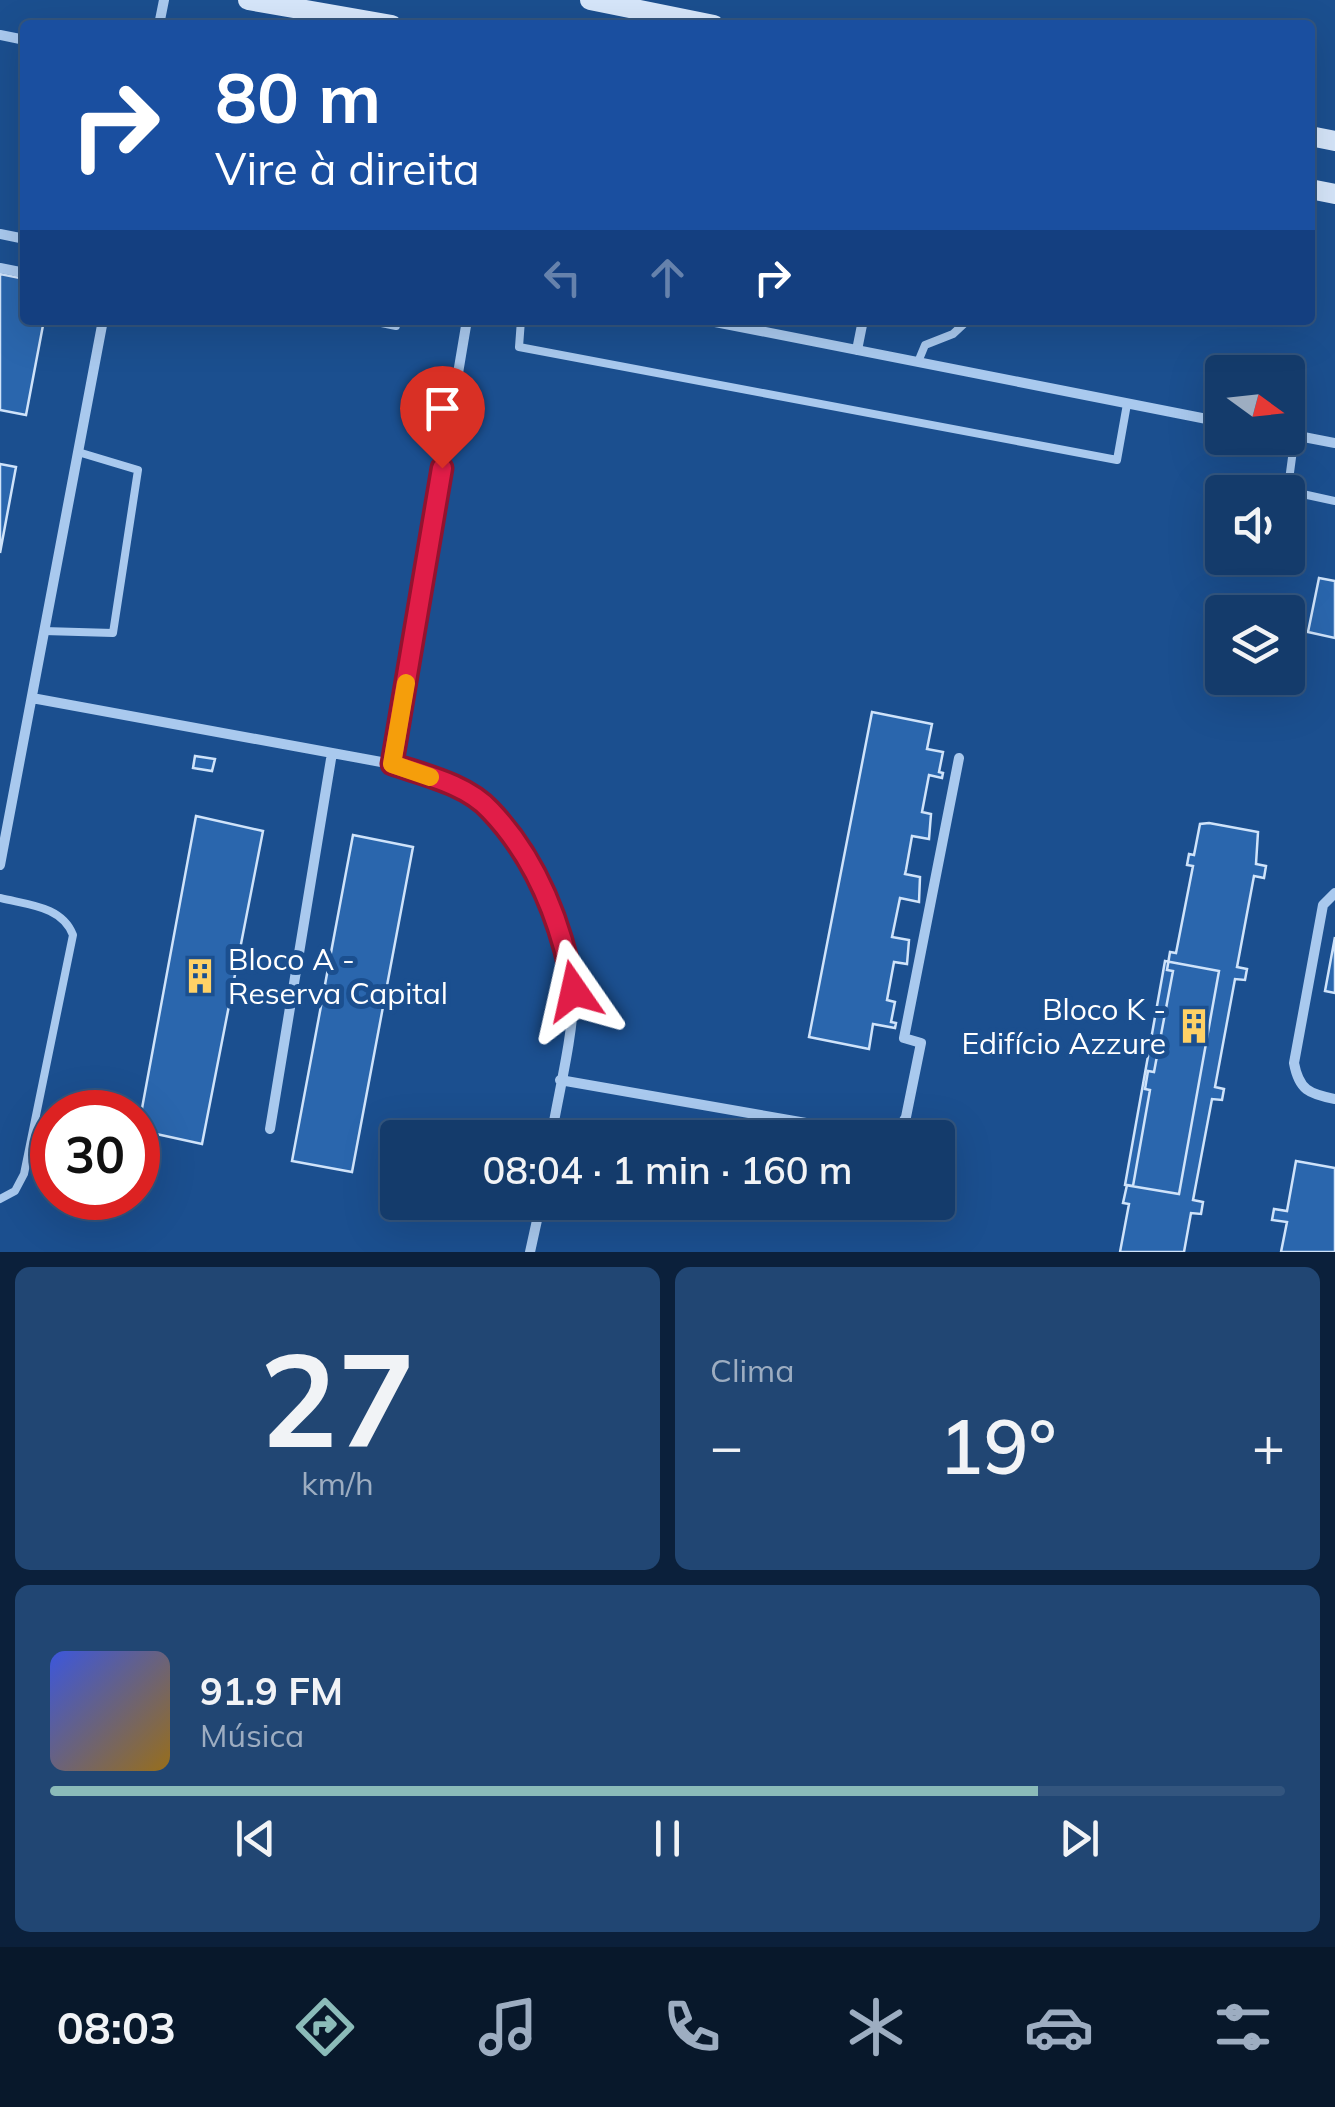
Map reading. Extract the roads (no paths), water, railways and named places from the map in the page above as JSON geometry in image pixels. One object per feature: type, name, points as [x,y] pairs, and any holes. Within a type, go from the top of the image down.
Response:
[{"type":"street","points":[[248,0],[363,20]]},
{"type":"street","points":[[590,0],[689,20]]},
{"type":"street","points":[[0,866],[3,830],[32,698],[102,325]]},
{"type":"street","points":[[392,764],[466,325]]},
{"type":"street","points":[[730,325],[1205,419]]},
{"type":"street","points":[[858,350],[862,325]]},
{"type":"street","points":[[1305,438],[1335,443]]},
{"type":"street","points":[[32,698],[392,764],[448,783],[489,808],[535,874],[564,935],[574,991],[554,1120]]},
{"type":"street","points":[[270,1129],[332,752]]},
{"type":"street","points":[[560,1080],[881,1136],[898,1132],[906,1117],[921,1042],[904,1038],[959,758]]},
{"type":"street","points":[[1335,893],[1323,905],[1294,1063],[1298,1082],[1310,1094],[1335,1099]]},
{"type":"street","points":[[530,1252],[537,1220]]},
{"type":"lane","points":[[520,325],[518,346],[1118,460],[1127,404]]},
{"type":"lane","points":[[918,362],[925,345],[953,334],[963,325]]},
{"type":"lane","points":[[44,632],[113,633],[138,470],[78,452]]},
{"type":"lane","points":[[1290,455],[1288,480],[1298,493],[1335,501]]},
{"type":"lane","points":[[0,898],[58,913],[67,920],[73,935],[24,1174],[16,1191],[0,1199]]},
{"type":"place","name":"Bloco A - Reserva Capital","points":[[200,976]]},
{"type":"place","name":"Bloco K - Edifício Azzure","points":[[1194,1026]]}]
